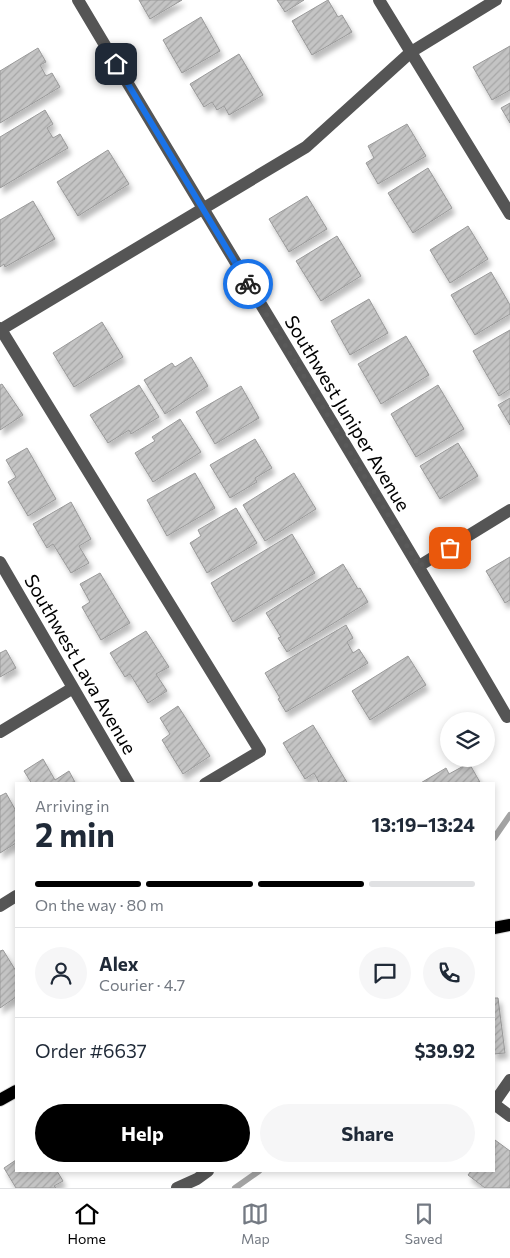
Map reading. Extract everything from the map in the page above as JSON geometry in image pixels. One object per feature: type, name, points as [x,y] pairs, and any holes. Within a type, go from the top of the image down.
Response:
[{"type":"main road","points":[[495,928],[510,926]]},
{"type":"main road","points":[[0,1100],[15,1091]]},
{"type":"street","name":"Southwest Juniper Avenue","points":[[78,0],[202,209],[419,566],[507,717]]},
{"type":"street","points":[[379,0],[510,214]]},
{"type":"street","points":[[209,782],[260,752],[0,329],[306,148],[411,52],[496,0]]},
{"type":"street","points":[[419,566],[510,510]]},
{"type":"street","name":"Southwest Lava Avenue","points":[[0,562],[128,782]]},
{"type":"street","points":[[0,732],[73,688]]},
{"type":"street","points":[[0,906],[15,897]]},
{"type":"street","points":[[495,1102],[510,1080]]},
{"type":"street","points":[[495,1105],[510,1116]]},
{"type":"street","points":[[176,1188],[197,1179],[207,1172]]},
{"type":"building","points":[[139,0],[182,0],[150,19]]},
{"type":"building","points":[[277,0],[304,0],[285,12]]},
{"type":"building","points":[[328,0],[338,17],[342,15],[352,32],[312,55],[292,21]]},
{"type":"building","points":[[201,17],[220,51],[182,73],[163,40]]},
{"type":"building","points":[[510,46],[510,90],[492,100],[473,67]]},
{"type":"building","points":[[38,48],[46,62],[40,65],[46,76],[52,73],[60,87],[0,123],[0,71]]},
{"type":"building","points":[[239,54],[263,95],[229,115],[224,106],[217,110],[212,102],[204,107],[190,84]]},
{"type":"building","points":[[510,103],[510,123],[501,108]]},
{"type":"building","points":[[45,110],[53,124],[47,128],[53,138],[60,134],[68,148],[0,188],[0,137]]},
{"type":"building","points":[[407,124],[426,156],[378,184],[366,163],[374,158],[368,146]]},
{"type":"building","points":[[108,150],[129,184],[78,216],[57,182]]},
{"type":"building","points":[[428,168],[452,208],[413,233],[388,193]]},
{"type":"building","points":[[307,196],[327,229],[289,252],[269,219]]},
{"type":"building","points":[[33,201],[55,239],[5,267],[4,264],[0,267],[0,220]]},
{"type":"building","points":[[468,226],[488,259],[450,283],[430,250]]},
{"type":"building","points":[[337,236],[361,276],[321,301],[296,261]]},
{"type":"building","points":[[491,272],[510,305],[510,314],[475,335],[451,295]]},
{"type":"building","points":[[369,299],[388,333],[350,355],[331,321]]},
{"type":"building","points":[[102,322],[123,357],[74,387],[53,353]]},
{"type":"building","points":[[510,330],[510,389],[499,396],[473,351]]},
{"type":"building","points":[[406,336],[429,375],[381,404],[358,364]]},
{"type":"building","points":[[191,357],[208,386],[165,414],[144,380],[172,363],[175,367]]},
{"type":"building","points":[[2,384],[23,415],[0,430],[0,385]]},
{"type":"building","points":[[139,385],[159,417],[131,434],[129,430],[108,443],[90,415]]},
{"type":"building","points":[[438,385],[464,429],[416,457],[391,414]]},
{"type":"building","points":[[241,386],[259,418],[215,444],[196,412]]},
{"type":"building","points":[[510,398],[510,425],[498,405]]},
{"type":"building","points":[[180,419],[201,452],[153,482],[135,453],[155,441],[152,437]]},
{"type":"building","points":[[255,439],[272,468],[255,478],[257,482],[230,498],[210,465]]},
{"type":"building","points":[[458,443],[478,476],[440,499],[420,466]]},
{"type":"building","points":[[27,448],[56,499],[28,516],[8,482],[16,477],[6,460]]},
{"type":"building","points":[[195,473],[215,508],[167,536],[147,500]]},
{"type":"building","points":[[294,473],[316,509],[265,541],[243,505]]},
{"type":"building","points":[[71,502],[91,539],[79,546],[89,563],[71,573],[53,544],[47,548],[33,524]]},
{"type":"building","points":[[236,508],[257,543],[207,573],[190,543],[201,536],[198,530]]},
{"type":"building","points":[[292,534],[315,573],[233,622],[211,583]]},
{"type":"building","points":[[510,557],[510,600],[505,603],[486,571]]},
{"type":"building","points":[[343,564],[368,602],[287,652],[278,638],[281,637],[266,613]]},
{"type":"building","points":[[100,573],[130,623],[101,640],[82,607],[90,602],[80,584]]},
{"type":"building","points":[[346,625],[353,638],[347,642],[353,653],[359,649],[368,663],[286,712],[265,673]]},
{"type":"building","points":[[146,631],[169,667],[156,674],[167,691],[148,703],[130,674],[125,677],[110,653]]},
{"type":"building","points":[[6,650],[16,668],[0,677],[0,653]]},
{"type":"building","points":[[408,656],[426,685],[370,720],[352,691]]},
{"type":"building","points":[[178,706],[210,756],[183,774],[162,740],[170,734],[160,718]]},
{"type":"building","points":[[313,725],[347,782],[319,782],[314,773],[305,779],[283,743]]},
{"type":"building","points":[[43,759],[55,780],[69,771],[75,782],[31,782],[24,771]]},
{"type":"building","points":[[462,767],[471,767],[480,782],[422,782],[446,768],[449,774]]},
{"type":"building","points":[[6,793],[15,809],[15,844],[0,853],[0,796]]},
{"type":"building","points":[[3,950],[15,969],[15,998],[0,1008],[0,951]]},
{"type":"building","points":[[495,998],[498,998],[505,1053],[495,1054]]},
{"type":"building","points":[[495,1140],[510,1151],[510,1188],[485,1188],[468,1175],[470,1172],[495,1172]]},
{"type":"building","points":[[15,1161],[15,1172],[58,1172],[63,1181],[54,1186],[56,1188],[16,1188],[4,1168]]},
{"type":"waterway","points":[[495,837],[510,815]]},
{"type":"waterway","points":[[235,1188],[258,1172]]},
{"type":"way so far","points":[[248,284],[419,566],[450,548]]},
{"type":"route","points":[[116,64],[248,284]]}]
